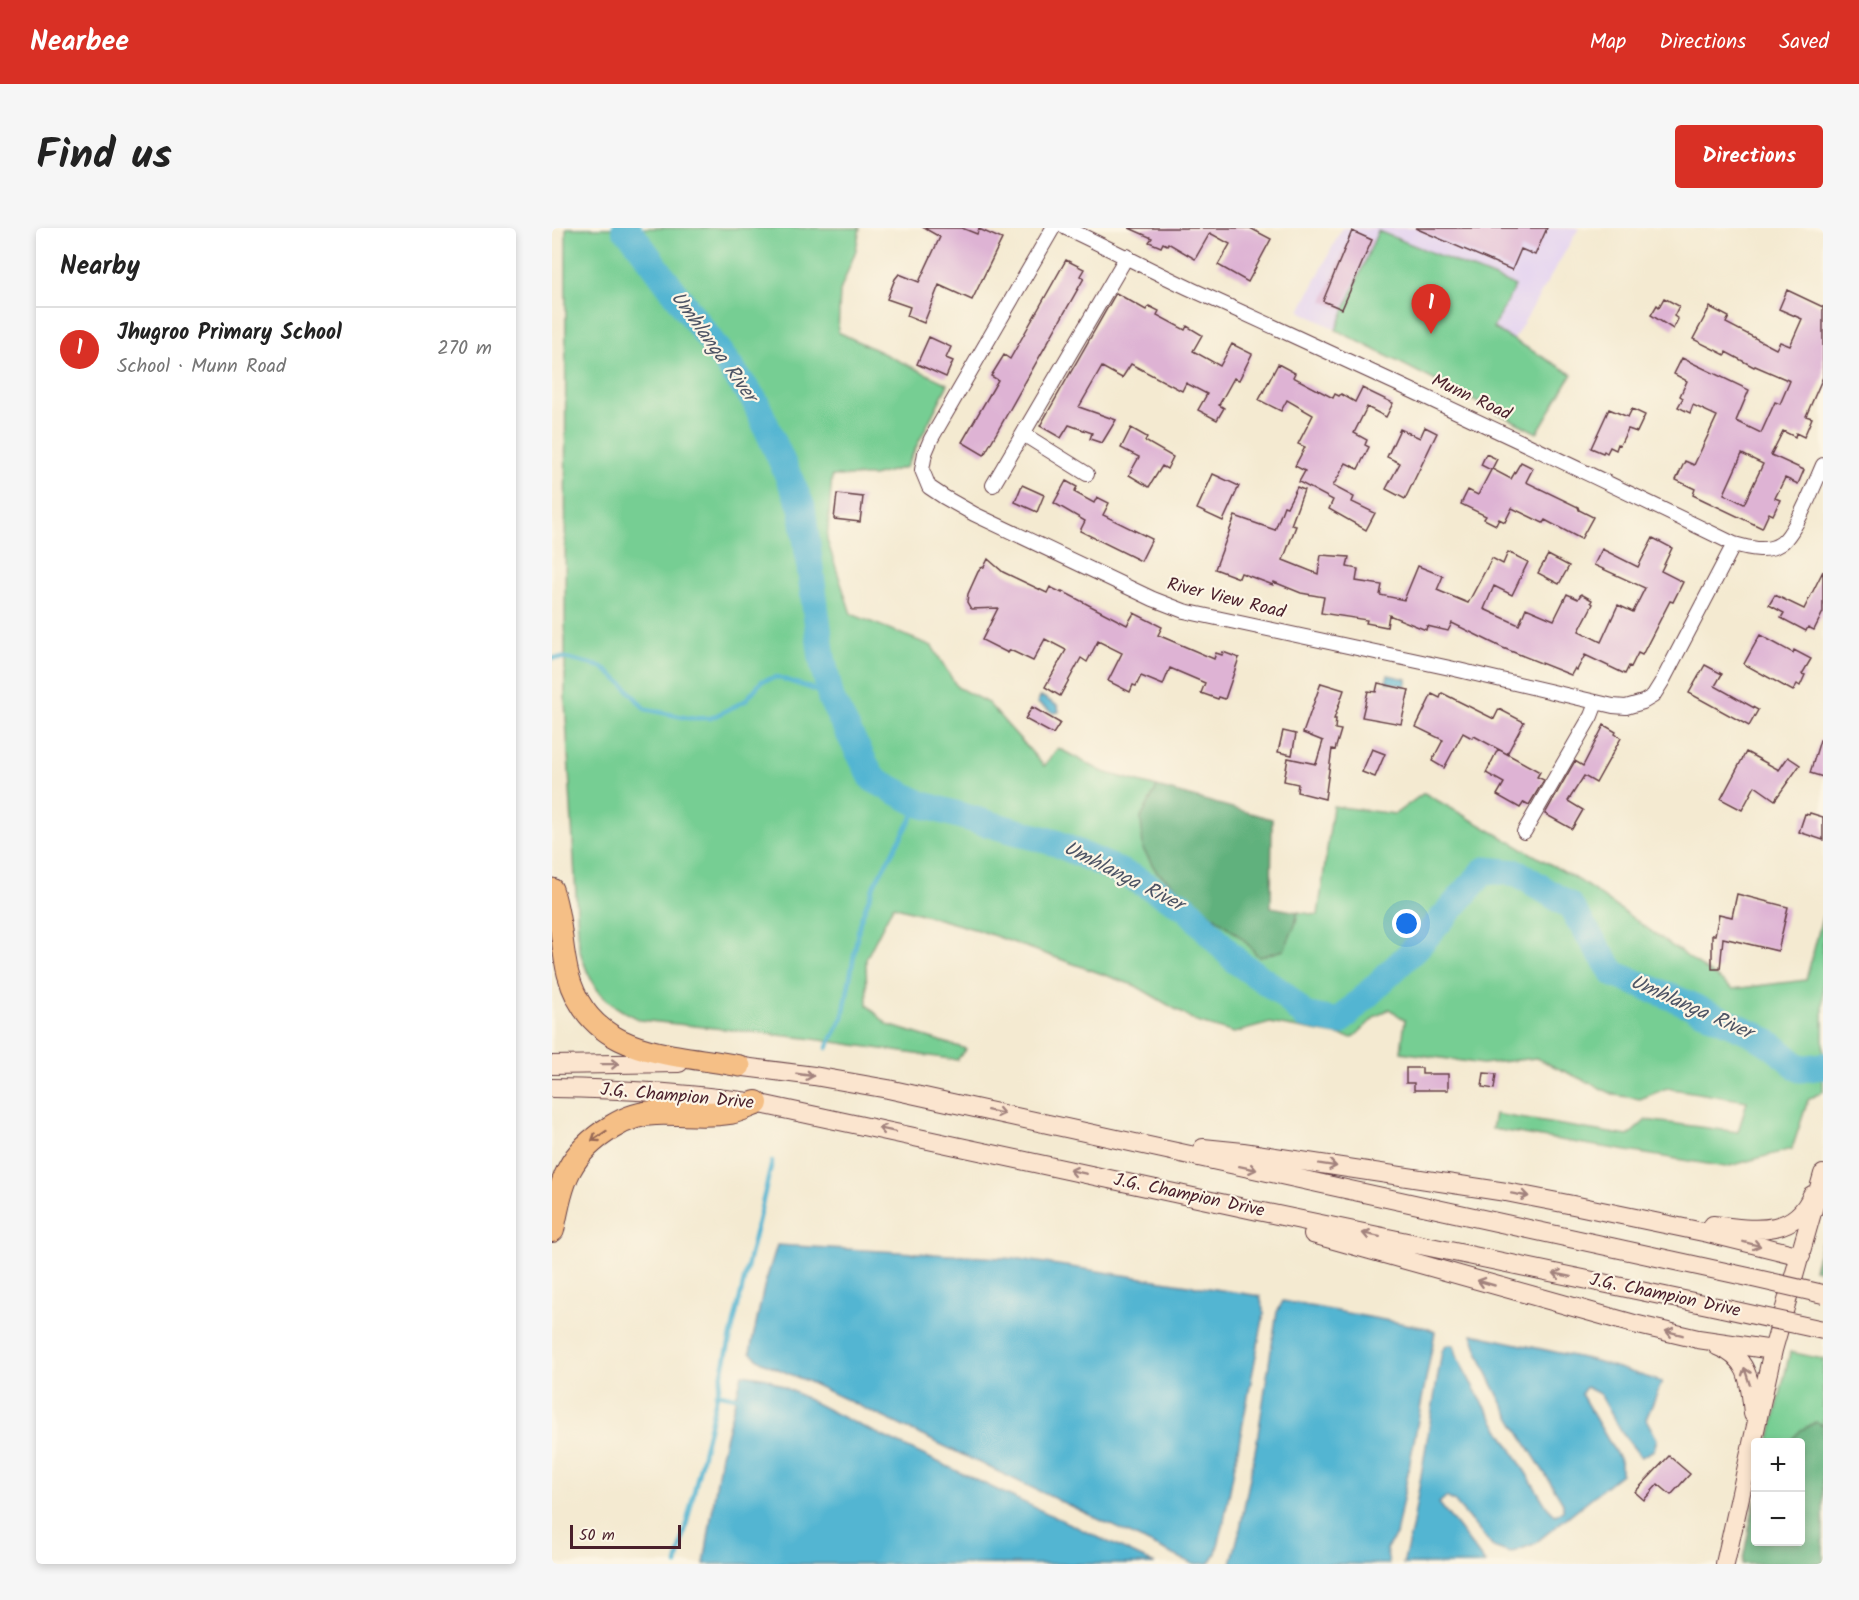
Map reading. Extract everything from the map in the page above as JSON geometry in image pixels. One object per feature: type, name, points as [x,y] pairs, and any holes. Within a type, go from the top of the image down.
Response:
[{"type":"highway","points":[[552,1230],[559,1194],[566,1174],[577,1156],[594,1138],[640,1115],[732,1112],[756,1103]]},
{"type":"main road","points":[[552,889],[559,912],[565,956],[573,989],[579,1002],[598,1026],[626,1044],[645,1050],[740,1066]]},
{"type":"street","name":"River View Road","points":[[1053,228],[931,439],[922,461],[924,477],[929,487],[974,514],[1174,607],[1596,703],[1626,707],[1653,696],[1734,544]]},
{"type":"street","name":"Munn Road","points":[[1066,228],[1538,449],[1734,544],[1753,549],[1769,548],[1780,544],[1788,536],[1798,518],[1823,465]]},
{"type":"street","points":[[993,485],[1127,256]]},
{"type":"street","points":[[1023,434],[1087,474]]},
{"type":"street","points":[[1524,832],[1591,716],[1596,703]]},
{"type":"street","name":"J.G. Champion Drive","points":[[552,1065],[674,1062],[740,1066],[888,1089],[1823,1294]]},
{"type":"street","name":"J.G. Champion Drive","points":[[552,1088],[697,1095],[756,1103],[1823,1330]]},
{"type":"street","points":[[1165,1149],[1214,1149],[1244,1152],[1506,1192],[1663,1224],[1801,1256]]},
{"type":"street","points":[[1663,1224],[1775,1228],[1785,1224],[1808,1205],[1823,1167]]},
{"type":"street","points":[[1725,1564],[1773,1350],[1823,1174]]},
{"type":"street","points":[[1258,1211],[1294,1228],[1563,1305],[1698,1339],[1773,1350]]},
{"type":"street","points":[[1698,1339],[1722,1348],[1736,1357],[1746,1369],[1754,1434]]},
{"type":"shaded area","points":[[1342,228],[1579,228],[1514,339],[1572,374],[1537,433],[1300,311]]},
{"type":"green space","points":[[566,228],[860,228],[856,250],[840,291],[838,332],[948,384],[906,467],[873,476],[832,476],[827,540],[851,614],[932,646],[957,687],[988,703],[1044,766],[1058,748],[1103,772],[1157,787],[1141,818],[1156,871],[1244,940],[1259,957],[1295,925],[1298,912],[1318,915],[1333,806],[1395,814],[1424,793],[1580,881],[1733,989],[1806,980],[1823,915],[1823,1091],[1808,1100],[1792,1149],[1726,1167],[1492,1129],[1495,1114],[1628,1136],[1646,1120],[1738,1132],[1747,1101],[1667,1088],[1640,1099],[1615,1095],[1536,1058],[1482,1064],[1401,1052],[1405,1020],[1389,1009],[1375,1017],[1353,1038],[1270,1023],[1234,1033],[1197,1022],[1136,986],[981,931],[893,906],[866,959],[867,1005],[888,1025],[966,1049],[957,1060],[806,1038],[640,1020],[616,1007],[593,984],[579,948],[565,700]]},
{"type":"green space","points":[[1378,231],[1515,286],[1493,328],[1572,374],[1537,433],[1336,330]]},
{"type":"green space","points":[[1157,787],[1272,819],[1271,907],[1298,912],[1284,950],[1259,957],[1244,940],[1156,871],[1143,849],[1141,818]]},
{"type":"green space","points":[[1823,1239],[1823,1271],[1814,1269]]},
{"type":"green space","points":[[1790,1352],[1823,1359],[1823,1425],[1815,1422],[1793,1438],[1770,1438]]},
{"type":"green space","points":[[1816,1422],[1823,1425],[1823,1564],[1742,1564],[1751,1520],[1751,1546],[1805,1546],[1805,1438],[1793,1438],[1801,1430]]},
{"type":"water","points":[[1388,675],[1407,679],[1405,686],[1386,682]]},
{"type":"water","points":[[1041,696],[1058,706],[1059,712],[1054,713],[1037,703]]},
{"type":"water","points":[[777,1245],[1019,1259],[1260,1296],[1264,1314],[1223,1526],[1216,1553],[1210,1563],[1193,1564],[762,1362],[750,1352],[764,1287]]},
{"type":"water","points":[[1283,1301],[1427,1328],[1435,1332],[1396,1535],[1386,1549],[1389,1564],[1231,1564],[1257,1441],[1277,1312]]},
{"type":"water","points":[[1472,1334],[1596,1361],[1662,1382],[1646,1419],[1657,1439],[1654,1450],[1641,1457],[1622,1433],[1600,1394],[1586,1387],[1581,1394],[1621,1462],[1621,1474],[1534,1544],[1510,1553],[1493,1547],[1454,1501],[1446,1497],[1439,1503],[1486,1564],[1403,1564],[1412,1529],[1442,1351],[1447,1345],[1454,1345],[1458,1359],[1475,1390],[1547,1507],[1555,1515],[1563,1511],[1563,1503],[1490,1379]]},
{"type":"water","points":[[742,1374],[767,1378],[842,1417],[1155,1564],[704,1564],[721,1455]]},
{"type":"building","points":[[924,228],[962,228],[977,234],[979,229],[1002,239],[972,300],[939,285],[924,323],[907,316],[910,307],[887,299],[899,274],[919,282],[940,237]]},
{"type":"building","points":[[1129,228],[1250,228],[1271,239],[1248,282],[1218,265],[1230,244],[1210,233],[1195,259],[1168,243],[1167,245],[1163,243],[1161,247],[1149,242],[1152,238]]},
{"type":"building","points":[[1415,228],[1547,228],[1535,255],[1521,249],[1512,270]]},
{"type":"building","points":[[1352,231],[1372,240],[1342,309],[1323,301]]},
{"type":"building","points":[[1066,260],[1084,269],[1080,276],[1084,278],[984,455],[962,442],[998,380],[991,376],[1004,355],[1010,359]]},
{"type":"building","points":[[1787,290],[1823,307],[1823,377],[1806,416],[1812,418],[1804,437],[1796,433],[1795,437],[1783,431],[1771,455],[1804,470],[1798,484],[1785,478],[1775,498],[1780,500],[1773,515],[1769,513],[1762,528],[1693,495],[1695,489],[1676,480],[1685,461],[1694,465],[1717,416],[1693,405],[1690,413],[1678,407],[1687,381],[1674,374],[1682,358],[1749,390],[1736,421],[1761,433],[1775,402],[1780,404],[1790,381],[1754,367],[1726,352],[1725,355],[1693,339],[1710,307],[1729,317],[1726,323],[1776,349],[1780,342],[1790,346],[1802,319],[1779,309]],"holes":[[[1742,454],[1763,464],[1744,504],[1724,494]]]},
{"type":"building","points":[[1116,293],[1146,310],[1149,306],[1159,311],[1157,315],[1185,330],[1187,326],[1202,335],[1193,351],[1220,366],[1232,344],[1252,354],[1239,380],[1234,378],[1219,405],[1224,408],[1217,420],[1198,410],[1207,394],[1186,383],[1182,391],[1131,364],[1122,378],[1102,367],[1079,407],[1116,420],[1102,443],[1090,439],[1092,433],[1069,425],[1061,438],[1040,426]]},
{"type":"building","points":[[1664,298],[1679,306],[1674,316],[1678,319],[1673,329],[1651,315]]},
{"type":"building","points":[[929,337],[951,347],[946,358],[953,361],[946,377],[917,364]]},
{"type":"building","points":[[1278,364],[1295,373],[1293,377],[1333,398],[1335,394],[1339,396],[1341,394],[1355,402],[1362,388],[1393,403],[1386,417],[1367,407],[1354,433],[1367,440],[1365,445],[1369,447],[1358,469],[1346,463],[1333,486],[1354,497],[1352,502],[1375,513],[1366,530],[1329,509],[1333,500],[1299,482],[1305,471],[1295,466],[1305,447],[1298,444],[1313,415],[1287,400],[1281,411],[1259,400]]},
{"type":"building","points":[[1609,409],[1628,417],[1632,409],[1645,415],[1637,432],[1628,429],[1616,450],[1610,447],[1607,453],[1604,451],[1603,453],[1591,448]]},
{"type":"building","points":[[1425,427],[1437,433],[1405,499],[1386,489],[1400,463],[1387,457],[1400,429],[1420,438]]},
{"type":"building","points":[[1131,428],[1147,437],[1145,441],[1173,457],[1167,469],[1162,466],[1149,487],[1129,475],[1139,457],[1121,448]]},
{"type":"building","points":[[1486,454],[1497,459],[1492,469],[1511,479],[1521,462],[1533,468],[1526,482],[1578,507],[1579,510],[1593,517],[1581,539],[1545,520],[1543,523],[1512,508],[1505,522],[1499,519],[1496,525],[1484,519],[1486,516],[1461,504],[1468,490],[1478,495],[1491,470],[1481,465]]},
{"type":"building","points":[[1213,474],[1239,486],[1223,521],[1197,509]]},
{"type":"building","points":[[1066,481],[1077,487],[1074,492],[1094,503],[1097,497],[1109,503],[1103,515],[1152,539],[1141,561],[1080,531],[1085,521],[1054,503]]},
{"type":"building","points":[[1022,485],[1044,495],[1037,512],[1015,502]]},
{"type":"building","points":[[1297,487],[1304,490],[1291,525],[1296,526],[1283,560],[1318,574],[1321,555],[1349,557],[1347,567],[1358,569],[1356,581],[1382,585],[1380,595],[1404,600],[1418,566],[1443,576],[1437,590],[1468,603],[1492,558],[1503,564],[1508,552],[1528,562],[1512,595],[1494,586],[1484,609],[1519,625],[1526,608],[1554,620],[1567,594],[1578,599],[1581,594],[1592,600],[1593,604],[1579,631],[1601,642],[1618,605],[1633,612],[1645,588],[1594,565],[1602,549],[1638,567],[1653,538],[1672,548],[1661,571],[1683,582],[1673,602],[1670,601],[1642,655],[1638,653],[1625,674],[1585,655],[1577,670],[1575,668],[1571,675],[1503,648],[1452,623],[1448,631],[1427,626],[1426,630],[1389,615],[1387,627],[1366,623],[1367,620],[1321,613],[1324,597],[1301,593],[1274,582],[1273,585],[1241,573],[1239,578],[1215,569],[1235,516],[1275,530],[1284,506],[1287,507]]},
{"type":"building","points":[[837,494],[863,497],[860,522],[834,519]]},
{"type":"building","points":[[1548,555],[1569,566],[1559,584],[1538,573]]},
{"type":"building","points":[[988,559],[1003,572],[1047,593],[1050,587],[1062,593],[1062,591],[1127,625],[1134,613],[1162,627],[1158,635],[1214,659],[1216,653],[1222,655],[1223,652],[1239,658],[1225,699],[1201,693],[1205,683],[1170,668],[1163,685],[1141,676],[1130,692],[1108,681],[1122,653],[1098,641],[1087,662],[1081,658],[1060,696],[1045,687],[1066,650],[1045,639],[1033,661],[1010,650],[1008,653],[982,640],[998,608],[971,609],[967,602],[968,594],[978,572]]},
{"type":"building","points":[[1823,571],[1823,612],[1814,630],[1808,627],[1806,631],[1781,618],[1784,613],[1769,605],[1775,595],[1804,609]]},
{"type":"building","points":[[1760,635],[1793,653],[1794,650],[1811,659],[1802,674],[1805,675],[1800,686],[1797,684],[1793,691],[1744,664]]},
{"type":"building","points":[[1705,665],[1722,674],[1715,686],[1758,710],[1749,726],[1689,693]]},
{"type":"building","points":[[1321,683],[1344,690],[1334,719],[1336,719],[1335,729],[1341,730],[1335,750],[1332,749],[1325,799],[1297,792],[1298,784],[1284,781],[1288,758],[1316,764],[1323,741],[1303,733]]},
{"type":"building","points":[[1378,683],[1409,690],[1401,724],[1362,717],[1368,691],[1376,692]]},
{"type":"building","points":[[1442,693],[1494,719],[1499,709],[1524,722],[1507,754],[1474,736],[1472,738],[1463,733],[1444,768],[1432,761],[1443,740],[1416,727],[1432,694],[1440,698]]},
{"type":"building","points":[[1032,707],[1060,723],[1053,734],[1025,719]]},
{"type":"building","points":[[1604,725],[1621,738],[1596,783],[1584,776],[1568,801],[1583,810],[1572,829],[1545,814],[1575,761],[1583,766]]},
{"type":"building","points":[[1283,731],[1296,734],[1292,755],[1278,752]]},
{"type":"building","points":[[1820,740],[1823,740],[1823,777],[1810,773]]},
{"type":"building","points":[[1372,749],[1385,754],[1375,777],[1362,772]]},
{"type":"building","points":[[1498,749],[1540,772],[1537,777],[1544,780],[1529,805],[1524,802],[1520,808],[1497,795],[1504,783],[1486,773]]},
{"type":"building","points":[[1746,752],[1779,770],[1788,757],[1800,765],[1775,800],[1755,786],[1742,810],[1721,799]]},
{"type":"building","points":[[1810,813],[1823,817],[1823,840],[1799,832],[1805,814]]},
{"type":"building","points":[[1737,894],[1788,907],[1778,951],[1723,938],[1720,969],[1712,969],[1712,935],[1715,935],[1719,914],[1732,917]]},
{"type":"building","points":[[1406,1068],[1422,1068],[1422,1074],[1448,1074],[1448,1090],[1414,1090],[1414,1083],[1406,1083]]},
{"type":"building","points":[[1484,1073],[1496,1074],[1494,1089],[1482,1087]]},
{"type":"building","points":[[1669,1456],[1690,1474],[1671,1495],[1658,1484],[1644,1500],[1635,1492]]},
{"type":"waterway","name":"Umhlanga River","points":[[625,228],[755,401],[802,507],[822,658],[831,699],[873,779],[920,804],[1056,843],[1134,878],[1187,908],[1236,961],[1282,993],[1304,1015],[1339,1022],[1416,948],[1485,870],[1518,873],[1570,906],[1614,974],[1752,1033],[1773,1046],[1800,1069],[1823,1066]]},
{"type":"waterway","points":[[552,658],[565,658],[602,667],[624,685],[645,709],[688,718],[711,718],[745,701],[762,681],[777,677],[810,688],[831,699]]},
{"type":"waterway","points":[[827,1048],[843,1017],[860,921],[875,883],[920,804]]},
{"type":"waterway","points":[[677,1564],[772,1162]]},
{"type":"waterway","points":[[716,1393],[736,1397]]},
{"type":"place","name":"Jhugroo Primary School","points":[[1431,334]]}]
